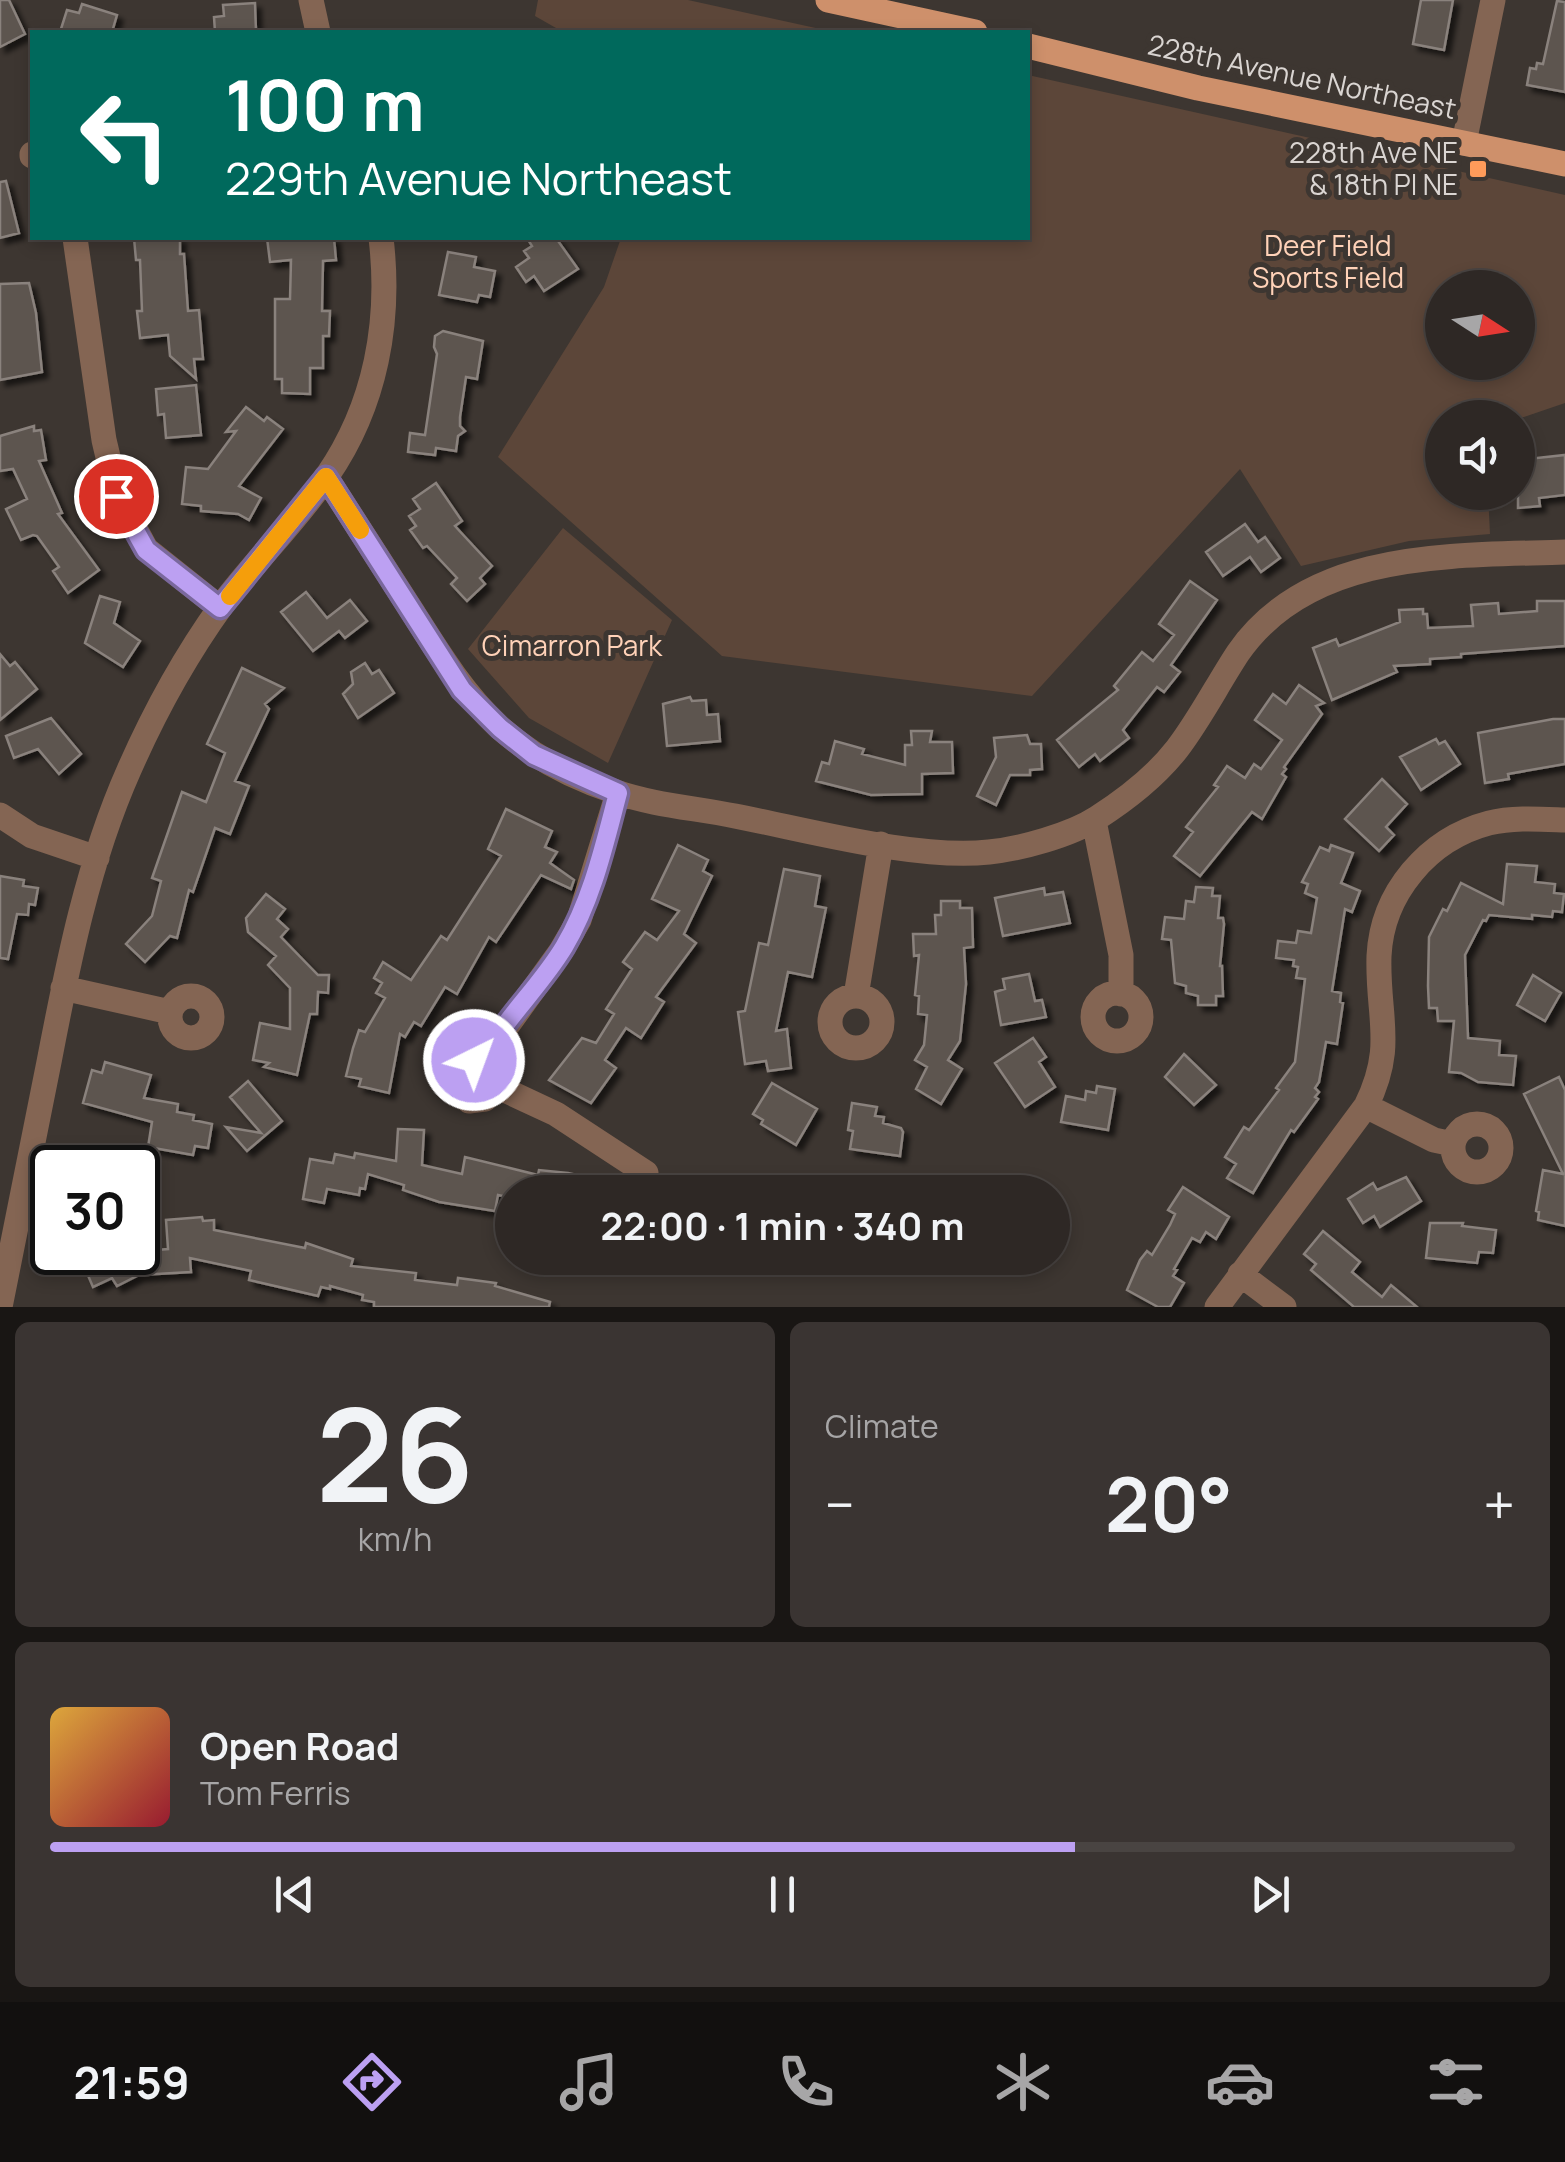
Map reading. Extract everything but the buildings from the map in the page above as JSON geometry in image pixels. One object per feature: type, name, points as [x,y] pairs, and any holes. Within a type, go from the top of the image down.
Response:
[{"type":"main road","points":[[828,0],[918,9],[971,30]]},
{"type":"main road","name":"228th Avenue Northeast","points":[[1030,46],[1198,88],[1565,164]]},
{"type":"street","points":[[311,0],[318,30]]},
{"type":"street","points":[[1464,143],[1493,0]]},
{"type":"street","points":[[74,240],[116,496],[146,550],[220,608]]},
{"type":"street","points":[[0,1307],[63,988],[97,858],[128,771],[168,694],[220,608],[326,477],[352,434],[378,358],[384,314],[381,240]]},
{"type":"street","points":[[326,477],[462,690],[534,755],[618,793],[881,844],[948,852],[987,852],[1024,846],[1094,820],[1148,780],[1176,750],[1241,650],[1270,617],[1309,592],[1353,573],[1392,563],[1565,552]]},
{"type":"street","points":[[482,1061],[562,952],[579,920],[618,793]]},
{"type":"street","points":[[0,815],[32,836],[97,858]]},
{"type":"street","points":[[1217,1307],[1366,1106],[1376,1087],[1386,1043],[1382,932],[1393,901],[1416,868],[1442,843],[1479,826],[1529,819],[1565,820]]},
{"type":"street","points":[[1094,820],[1120,955],[1121,994]]},
{"type":"street","points":[[856,996],[881,844]]},
{"type":"street","points":[[63,988],[170,1012]]},
{"type":"street","points":[[482,1061],[494,1071],[496,1086],[478,1102],[458,1090],[456,1074],[466,1062],[482,1061]]},
{"type":"street","points":[[496,1086],[556,1114],[646,1173]]},
{"type":"street","points":[[1366,1106],[1434,1140],[1453,1144]]},
{"type":"street","points":[[1240,1274],[1284,1307]]},
{"type":"green space","points":[[538,0],[688,0],[825,30],[560,30],[535,16]]},
{"type":"green space","name":"Deer Field Sports Field","points":[[1030,75],[1565,195],[1565,403],[1535,413],[1535,400],[1425,400],[1425,510],[1489,510],[1490,534],[1409,541],[1301,566],[1240,469],[1032,696],[722,656],[498,457],[604,287],[620,240],[1030,240]]},
{"type":"green space","name":"Cimarron Park","points":[[563,528],[672,620],[608,763],[529,718],[468,649]]},
{"type":"slow traffic","points":[[230,596],[326,477],[360,530]]},
{"type":"place","name":"228th Ave NE & 18th Pl NE","points":[[1478,169]]},
{"type":"route","points":[[116,496],[146,550],[220,608],[326,477],[462,690],[534,755],[618,793],[591,890],[562,952],[482,1061],[474,1060]]}]
